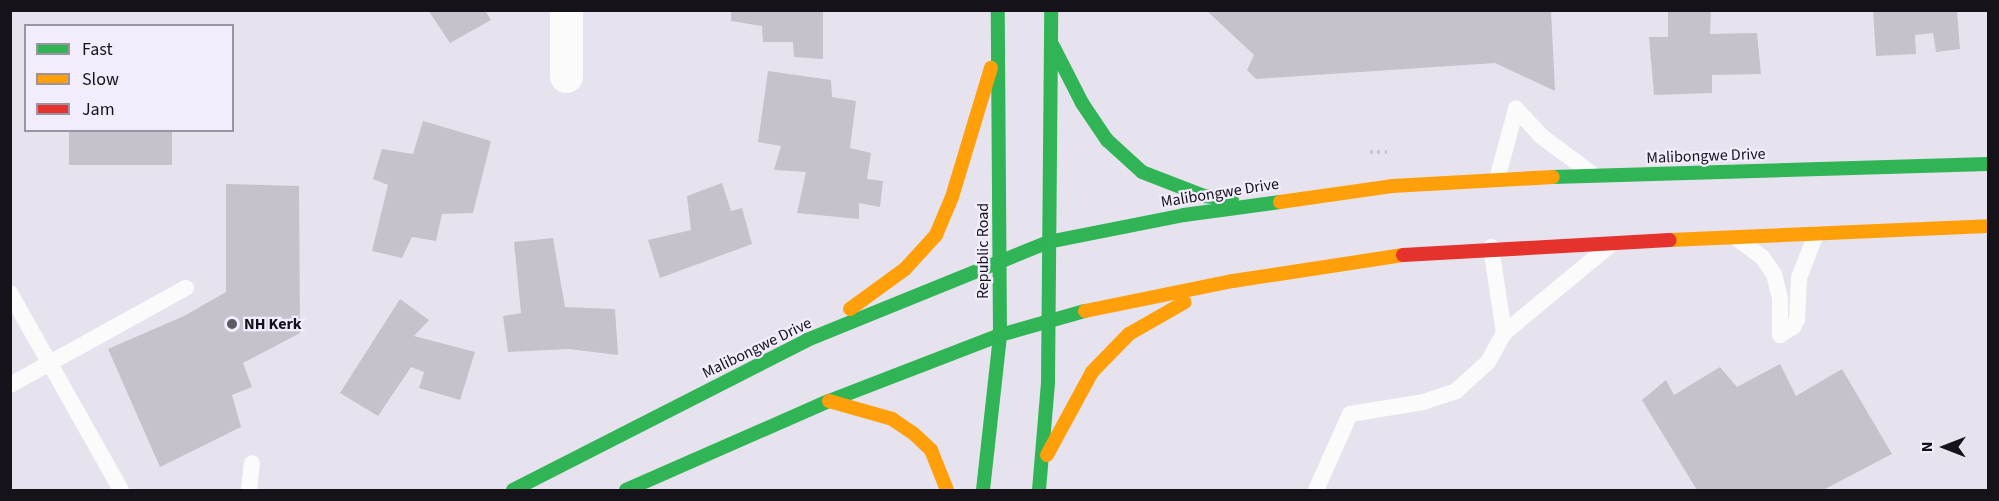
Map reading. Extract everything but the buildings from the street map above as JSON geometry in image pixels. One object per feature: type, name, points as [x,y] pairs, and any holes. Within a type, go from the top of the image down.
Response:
[{"type":"main road","name":"Republic Road","points":[[983,490],[1000,335],[998,10]]},
{"type":"main road","points":[[1039,490],[1048,382],[1050,10]]},
{"type":"main road","points":[[1051,41],[1082,103],[1107,140],[1142,172],[1204,196],[1264,202]]},
{"type":"main road","points":[[807,340],[905,269],[936,235],[952,197],[998,44]]},
{"type":"main road","name":"Malibongwe Drive","points":[[513,490],[807,340],[1048,242],[1264,202],[1392,186],[1497,179],[1989,164]]},
{"type":"main road","points":[[626,490],[829,401],[1000,335],[1047,319],[1233,281],[1376,257],[1491,247],[1989,226]]},
{"type":"main road","points":[[1042,465],[1092,372],[1129,334],[1162,313],[1233,281]]},
{"type":"main road","points":[[829,401],[892,419],[913,433],[931,450],[947,490]]},
{"type":"street","points":[[566,10],[566,76]]},
{"type":"lane","points":[[1497,179],[1516,110],[1541,136],[1595,176]]},
{"type":"lane","points":[[1738,238],[1762,257],[1774,274],[1780,298],[1780,335],[1793,327],[1797,319],[1799,278],[1816,234]]},
{"type":"lane","points":[[1316,490],[1350,414],[1424,402],[1456,391],[1488,362],[1504,333],[1613,243]]},
{"type":"lane","points":[[1491,247],[1504,333]]},
{"type":"lane","points":[[10,385],[49,366],[186,288]]},
{"type":"lane","points":[[10,293],[49,366],[121,490]]},
{"type":"lane","points":[[249,490],[252,463]]},
{"type":"traffic: fast","points":[[983,490],[1000,335],[998,10]]},
{"type":"traffic: fast","points":[[1039,490],[1048,382],[1051,10]]},
{"type":"traffic: fast","points":[[1053,46],[1082,103],[1107,140],[1142,172],[1204,196],[1232,199]]},
{"type":"traffic: fast","points":[[1553,177],[1988,164]]},
{"type":"traffic: fast","points":[[513,490],[807,340],[1048,242],[1184,215],[1280,202]]},
{"type":"traffic: fast","points":[[626,490],[829,401],[1000,335],[1085,311]]},
{"type":"traffic: slow","points":[[850,309],[905,269],[936,235],[952,197],[991,68]]},
{"type":"traffic: slow","points":[[1280,202],[1392,186],[1553,177]]},
{"type":"traffic: slow","points":[[1670,240],[1988,226]]},
{"type":"traffic: slow","points":[[1085,311],[1233,281],[1403,255]]},
{"type":"traffic: slow","points":[[1047,455],[1092,372],[1129,334],[1185,302]]},
{"type":"traffic: slow","points":[[829,401],[892,419],[913,433],[931,450],[947,490]]},
{"type":"traffic: jam","points":[[1403,255],[1670,240]]},
{"type":"place","name":"NH Kerk","points":[[232,324]]}]
